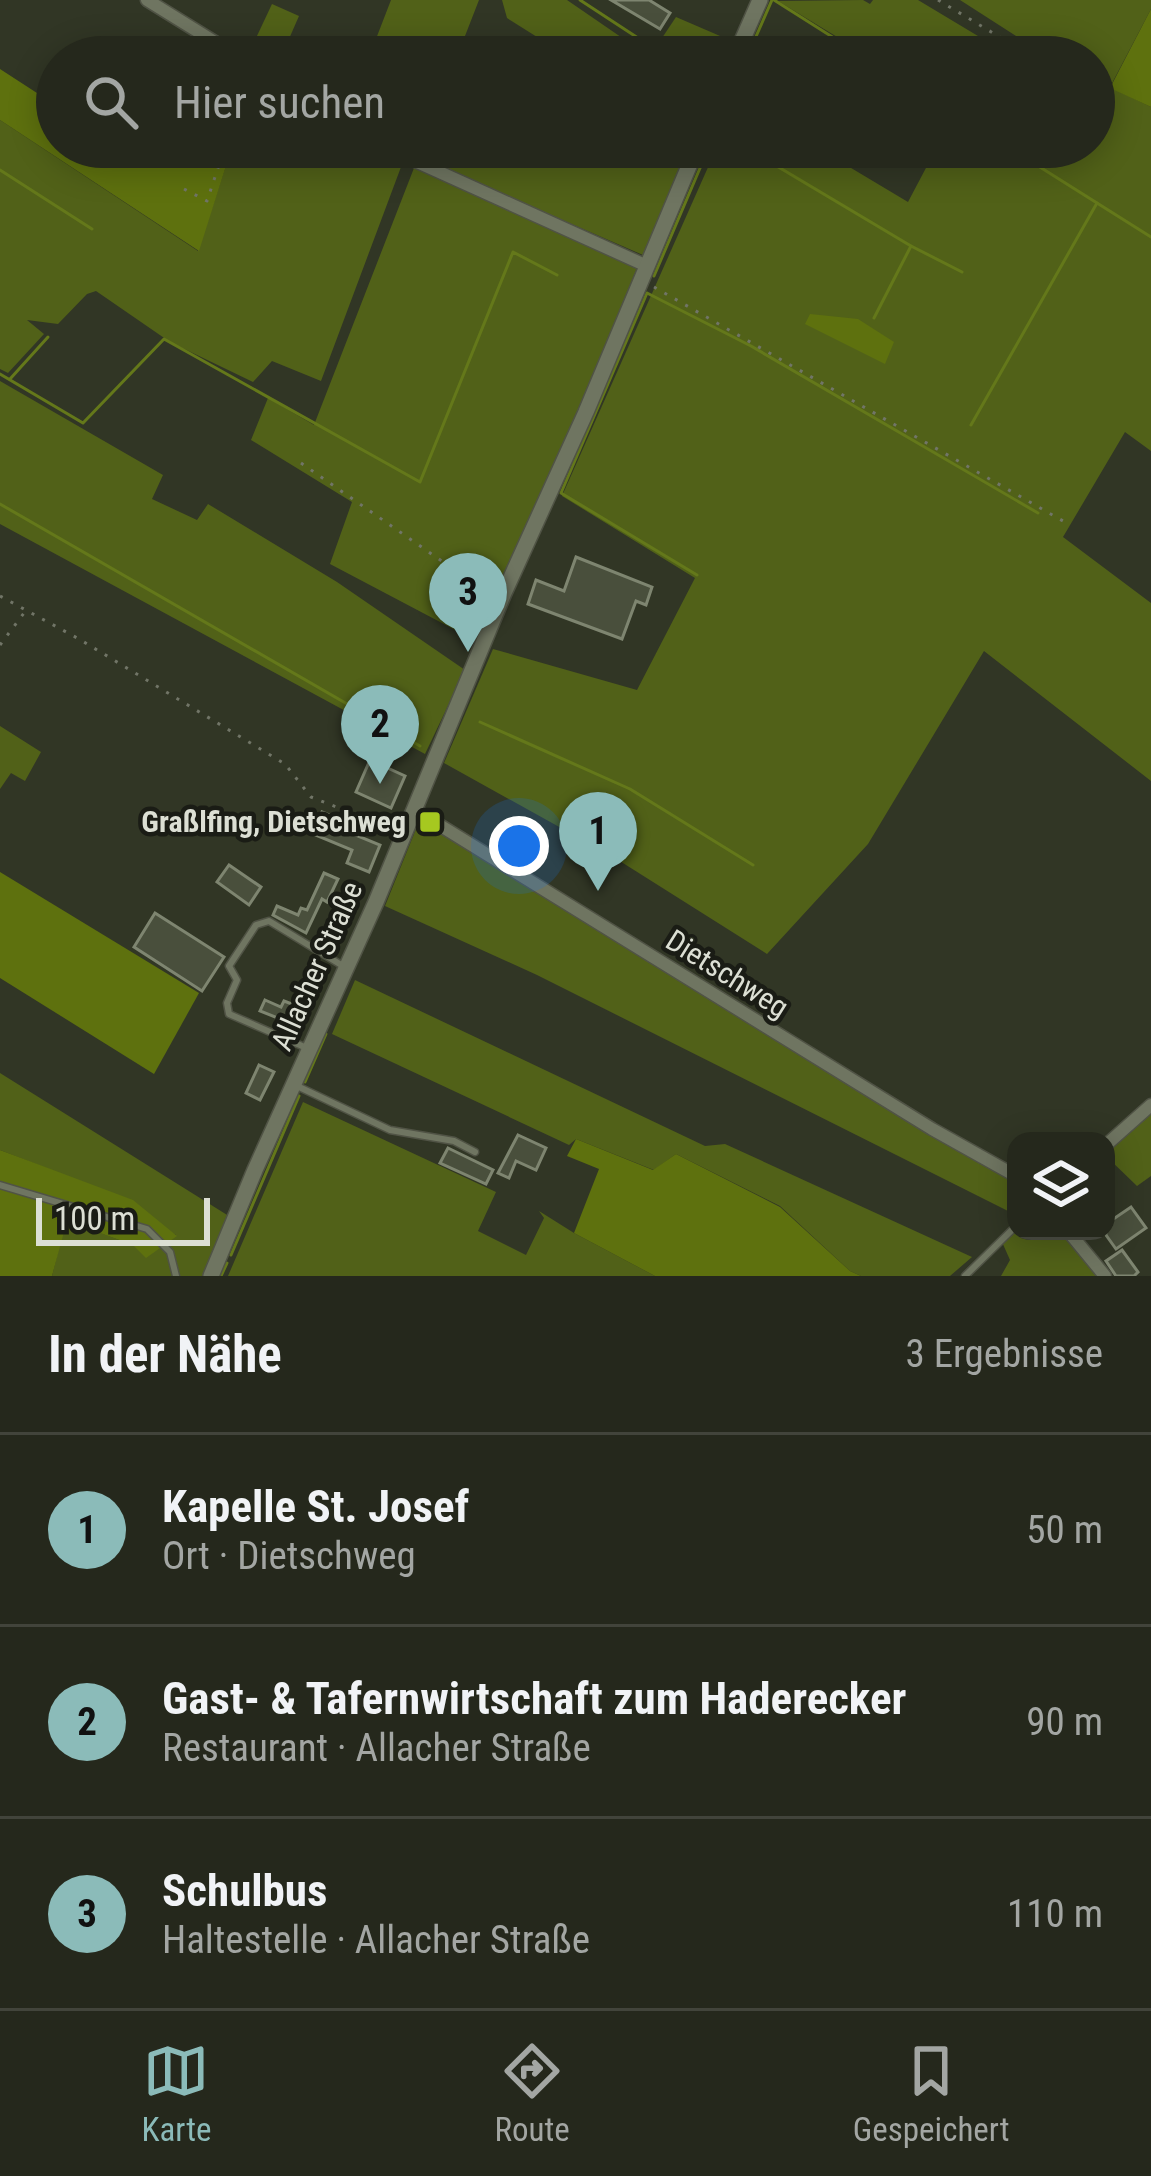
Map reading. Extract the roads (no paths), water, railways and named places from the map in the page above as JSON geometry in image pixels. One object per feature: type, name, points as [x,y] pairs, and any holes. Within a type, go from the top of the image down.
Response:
[{"type":"street","points":[[147,0],[205,36]]},
{"type":"street","points":[[744,36],[760,0]]},
{"type":"street","points":[[428,168],[645,273]]},
{"type":"street","name":"Allacher Straße","points":[[212,1276],[688,168]]},
{"type":"street","name":"Dietschweg","points":[[412,816],[1007,1171]]},
{"type":"street","points":[[1115,1137],[1151,1105]]},
{"type":"street","points":[[1075,1240],[1105,1276]]},
{"type":"lane","points":[[310,1049],[229,1014],[226,1007],[237,980],[229,970],[231,960],[256,926],[269,921],[346,968]]},
{"type":"lane","points":[[294,1084],[390,1130],[454,1141],[475,1152]]},
{"type":"lane","points":[[0,1185],[147,1229],[170,1252],[176,1276]]},
{"type":"lane","points":[[965,1276],[1007,1235]]},
{"type":"waterway","points":[[580,0],[635,36]]},
{"type":"waterway","points":[[756,36],[772,0]]},
{"type":"waterway","points":[[774,0],[831,36]]},
{"type":"waterway","points":[[654,276],[700,168]]},
{"type":"waterway","points":[[780,168],[962,272]]},
{"type":"waterway","points":[[1041,168],[1151,237]]},
{"type":"waterway","points":[[0,170],[92,229]]},
{"type":"waterway","points":[[971,425],[1097,203]]},
{"type":"waterway","points":[[874,318],[911,246]]},
{"type":"waterway","points":[[0,374],[83,423],[164,339],[420,482],[513,252],[557,275]]},
{"type":"waterway","points":[[697,575],[561,493],[647,293],[751,346],[1038,513]]},
{"type":"waterway","points":[[10,379],[48,337]]},
{"type":"waterway","points":[[0,504],[420,746]]},
{"type":"waterway","points":[[480,722],[630,789],[753,865]]},
{"type":"waterway","points":[[305,1082],[326,1034]]},
{"type":"waterway","points":[[231,1255],[299,1096]]},
{"type":"waterway","points":[[221,1276],[227,1263]]},
{"type":"place","name":"Schulbus","points":[[468,652]]},
{"type":"place","name":"Gast- & Tafernwirtschaft zum Haderecker","points":[[380,784]]},
{"type":"place","name":"Graßlfing, Dietschweg","points":[[430,822]]},
{"type":"place","name":"Kapelle St. Josef","points":[[598,891]]}]
